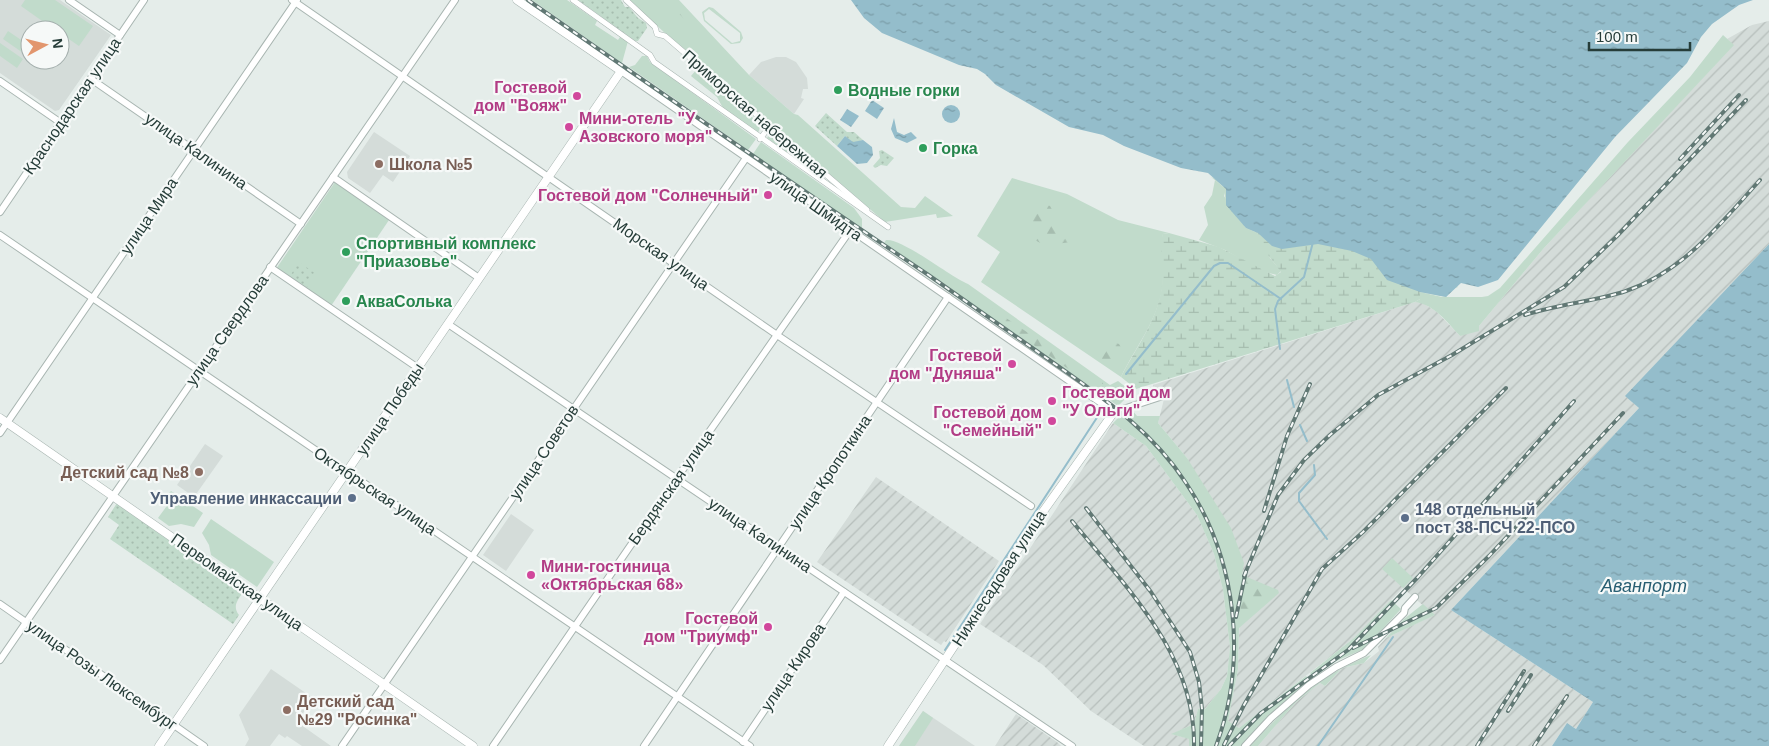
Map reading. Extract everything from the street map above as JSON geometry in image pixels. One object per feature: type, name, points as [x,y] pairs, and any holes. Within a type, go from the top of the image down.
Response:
[{"type":"street","points":[[69,0],[120,35]]},
{"type":"street","name":"Краснодарская улица","points":[[0,212],[144,0]]},
{"type":"street","name":"улица Свердлова","points":[[0,660],[454,0]]},
{"type":"street","name":"улица Шмидта","points":[[517,0],[1114,412]]},
{"type":"street","points":[[573,0],[760,139],[769,127]]},
{"type":"street","name":"Приморская набережная","points":[[626,0],[655,27],[657,34],[664,36],[888,227],[760,139]]},
{"type":"street","name":"Морская улица","points":[[295,1],[777,335],[1031,506]]},
{"type":"street","name":"улица Мира","points":[[0,433],[3,420],[92,298],[295,1]]},
{"type":"street","name":"улица Победы","points":[[158,746],[621,71]]},
{"type":"street","name":"улица Калинина","points":[[91,78],[301,224]]},
{"type":"street","points":[[0,81],[61,123]]},
{"type":"street","name":"улица Советов","points":[[342,746],[746,158]]},
{"type":"street","points":[[333,177],[479,278]]},
{"type":"street","name":"Бердянская улица","points":[[493,746],[676,478],[851,230]]},
{"type":"street","name":"Октябрьская улица","points":[[0,235],[750,746]]},
{"type":"street","points":[[270,267],[418,368]]},
{"type":"street","name":"улица Кропоткина","points":[[644,746],[948,297]]},
{"type":"street","name":"улица Калинина","points":[[448,324],[1072,746]]},
{"type":"street","points":[[1114,412],[1163,396]]},
{"type":"street","name":"Нижнесадовая улица","points":[[888,746],[1042,513],[1114,412]]},
{"type":"street","name":"Первомайская улица","points":[[3,420],[473,746]]},
{"type":"street","name":"улица Кирова","points":[[743,742],[844,592]]},
{"type":"street","points":[[1245,746],[1271,718],[1312,682],[1364,653],[1383,632],[1400,618],[1405,608],[1415,597]]},
{"type":"street","name":"улица Розы Люксембург","points":[[0,604],[204,746]]},
{"type":"shaded area","points":[[0,0],[60,0],[111,35],[59,110],[55,111],[0,73]]},
{"type":"shaded area","points":[[1769,21],[1769,244],[1626,396],[1639,408],[1451,610],[1593,702],[1576,729],[1567,723],[1552,746],[1258,746],[1296,702],[1320,683],[1325,686],[1342,668],[1364,663],[1379,651],[1378,647],[1386,638],[1434,615],[1403,588],[1354,638],[1239,728],[1228,721],[1238,669],[1241,575],[1187,458],[1158,423],[1164,399],[1161,392],[1154,394],[1153,385],[1415,302],[1423,303],[1437,312],[1460,336],[1479,326],[1544,248],[1733,45],[1727,39],[1752,25]]},
{"type":"shaded area","points":[[776,57],[786,57],[796,62],[807,78],[808,89],[803,89],[801,98],[804,99],[794,114],[749,75],[761,62]]},
{"type":"shaded area","name":"Школа №5","points":[[374,132],[410,156],[393,182],[383,175],[370,193],[348,178],[347,172]]},
{"type":"shaded area","points":[[1113,423],[1146,446],[1197,515],[1214,554],[1223,590],[1230,647],[1227,676],[1221,689],[1205,709],[1198,709],[1194,724],[1172,734],[1190,739],[1189,746],[1144,746],[1091,711],[1043,665],[980,624]]},
{"type":"shaded area","name":"Детский сад №8","points":[[205,444],[223,456],[194,497],[177,485]]},
{"type":"shaded area","points":[[876,477],[999,561],[946,642],[944,641],[941,645],[817,562]]},
{"type":"shaded area","points":[[511,514],[534,530],[506,571],[483,555]]},
{"type":"shaded area","name":"Детский сад №29 \"Росинка\"","points":[[271,669],[313,698],[297,722],[331,746],[302,746],[287,736],[285,738],[279,734],[270,746],[245,746],[249,739],[239,715]]},
{"type":"shaded area","points":[[923,711],[975,746],[899,746]]},
{"type":"shaded area","points":[[1016,714],[1057,742],[1061,746],[995,746]]},
{"type":"green space","points":[[25,0],[55,0],[93,26],[79,46],[70,40],[70,20],[41,20],[21,6]]},
{"type":"green space","points":[[524,0],[527,0],[749,153],[748,154]]},
{"type":"green space","points":[[532,0],[567,0],[597,21],[595,25],[618,40],[620,37],[628,41],[622,63]]},
{"type":"green space","points":[[578,0],[621,0],[625,7],[629,7],[638,18],[646,23],[647,28],[638,41],[635,41]]},
{"type":"green space","points":[[628,0],[679,0],[749,75],[794,114],[798,115],[901,207],[915,208],[925,196],[953,216],[937,218],[936,214],[885,222],[726,86],[728,83],[723,79],[720,82]]},
{"type":"green space","points":[[666,0],[675,0],[693,18],[693,24],[688,23]]},
{"type":"green space","points":[[709,7],[713,8],[741,32],[743,38],[740,43],[731,44],[704,21],[702,12]],"holes":[[[709,9],[740,33],[740,41],[732,43],[705,20],[704,13]]]},
{"type":"green space","points":[[8,31],[20,39],[20,51],[3,39]]},
{"type":"green space","points":[[1723,35],[1734,45],[1544,248],[1479,326],[1479,331],[1460,336],[1435,310],[1415,302],[1420,299],[1420,292],[1442,297],[1482,297],[1488,296],[1500,288],[1628,142],[1690,77]]},
{"type":"green space","points":[[0,43],[20,57],[20,64],[17,68],[0,56]]},
{"type":"green space","points":[[642,56],[647,56],[650,62],[756,139],[748,150],[629,67],[635,65]]},
{"type":"green space","points":[[697,69],[761,125],[758,133],[723,108],[717,97],[691,76]]},
{"type":"green space","points":[[826,113],[847,132],[854,132],[863,140],[853,143],[845,136],[837,146],[815,126]]},
{"type":"green space","points":[[769,135],[824,179],[767,138]]},
{"type":"green space","points":[[761,142],[854,208],[862,219],[862,229],[753,154]]},
{"type":"green space","points":[[882,150],[894,158],[887,166],[881,165],[875,168],[873,166],[880,158],[879,151]]},
{"type":"green space","points":[[750,154],[848,221],[846,222]]},
{"type":"green space","points":[[1211,177],[1458,287],[1452,289],[1446,297],[1420,292],[1420,299],[1415,302],[1136,389],[1121,377],[1149,326],[1158,304],[1162,285],[1161,246],[1163,234],[1169,233],[1219,247],[1275,276],[1281,272],[1259,243],[1258,233],[1246,228],[1226,205],[1224,187]]},
{"type":"green space","points":[[1012,178],[1067,194],[1118,220],[1169,233],[1163,234],[1163,282],[1159,301],[1151,323],[1121,377],[981,282],[1000,252],[977,236]]},
{"type":"green space","points":[[1215,180],[1226,189],[1224,196],[1246,228],[1258,233],[1270,258],[1281,271],[1277,275],[1261,271],[1225,250],[1199,240],[1208,225],[1204,207],[1212,195]]},
{"type":"green space","points":[[335,182],[389,220],[331,306],[276,269]]},
{"type":"green space","points":[[1039,202],[1050,206],[1055,215],[1054,228],[1073,235],[1074,242],[1043,244],[1033,237],[1027,221],[1029,209],[1032,204]]},
{"type":"green space","points":[[886,240],[903,245],[968,284],[1110,385],[1118,381],[1127,388],[1125,399],[1118,406],[884,243]]},
{"type":"green space","points":[[299,262],[316,274],[307,287],[290,276]]},
{"type":"green space","points":[[970,294],[1103,383],[1104,390],[1099,390],[973,303],[969,298]]},
{"type":"green space","points":[[1113,342],[1119,344],[1122,349],[1112,366],[1109,366],[1102,362],[1102,357]]},
{"type":"green space","points":[[1132,410],[1137,416],[1160,416],[1158,423],[1187,458],[1231,528],[1244,563],[1242,575],[1278,590],[1279,593],[1239,628],[1238,669],[1228,721],[1239,728],[1306,676],[1310,681],[1270,715],[1242,746],[1189,746],[1189,739],[1171,734],[1194,724],[1198,709],[1205,709],[1221,689],[1227,676],[1230,647],[1223,590],[1214,554],[1197,515],[1146,446],[1113,423],[1121,415]]},
{"type":"green space","points":[[171,491],[203,513],[194,527],[181,524],[169,526],[158,518],[169,503],[164,499]]},
{"type":"green space","points":[[117,503],[243,592],[236,606],[239,615],[233,624],[110,539],[119,525],[108,517]]},
{"type":"green space","points":[[211,519],[274,562],[257,587],[211,555],[209,545],[202,533]]},
{"type":"green space","points":[[1392,558],[1413,578],[1403,588],[1382,569]]},
{"type":"green space","points":[[1246,580],[1276,592],[1242,623],[1239,617]]},
{"type":"green space","points":[[1391,600],[1401,609],[1364,649],[1336,661],[1314,677],[1310,673],[1354,638]]},
{"type":"green space","points":[[1423,604],[1435,615],[1386,638],[1404,619]]},
{"type":"green space","points":[[1371,655],[1364,663],[1344,667],[1352,663]]},
{"type":"green space","points":[[1341,669],[1325,686],[1320,683],[1296,702],[1258,746],[1250,746],[1305,693],[1320,682]]},
{"type":"green space","points":[[923,711],[933,718],[915,746],[899,746]]},
{"type":"water","points":[[851,0],[1753,0],[1739,5],[1712,24],[1701,37],[1687,63],[1615,137],[1498,280],[1478,287],[1461,283],[1446,297],[1420,292],[1387,280],[1371,259],[1352,251],[1318,244],[1282,249],[1272,246],[1258,233],[1246,228],[1226,205],[1226,189],[1208,173],[1181,168],[1124,146],[1103,135],[1069,127],[996,85],[977,69],[959,65],[882,33],[864,18]]},
{"type":"water","points":[[872,100],[884,108],[877,119],[865,111]]},
{"type":"water","points":[[951,105],[957,108],[960,114],[957,120],[951,123],[945,120],[942,114],[945,108]]},
{"type":"water","points":[[847,109],[859,116],[851,127],[840,120]]},
{"type":"water","points":[[894,118],[897,132],[904,135],[911,132],[917,138],[907,143],[895,138],[891,129]]},
{"type":"water","points":[[845,136],[853,142],[863,140],[872,147],[873,155],[867,163],[857,164],[837,146]]},
{"type":"water","name":"Аванпорт","points":[[1769,244],[1769,746],[1552,746],[1567,723],[1576,729],[1593,702],[1451,610],[1639,408],[1625,396]]},
{"type":"waterway","points":[[1280,349],[1275,309],[1278,301],[1304,277],[1313,242]]},
{"type":"waterway","points":[[1126,374],[1214,266],[1220,263],[1228,263],[1281,299]]},
{"type":"waterway","points":[[1287,380],[1294,407]]},
{"type":"waterway","points":[[945,650],[1100,413]]},
{"type":"waterway","points":[[1300,425],[1307,441]]},
{"type":"waterway","points":[[1314,465],[1315,475],[1299,493],[1299,501],[1327,539]]},
{"type":"waterway","points":[[1318,746],[1393,637]]},
{"type":"railway","points":[[528,0],[927,274],[1067,373],[1105,400],[1157,446],[1186,483],[1203,513],[1217,544],[1226,577],[1232,611],[1234,645],[1232,679],[1226,713],[1216,746]]},
{"type":"railway","points":[[1680,159],[1739,95]]},
{"type":"railway","points":[[1244,576],[1278,495],[1304,460],[1330,435],[1378,395],[1452,355],[1564,287],[1617,236],[1746,100]]},
{"type":"railway","points":[[1525,315],[1601,298],[1626,291],[1647,282],[1683,259],[1700,244],[1760,180]]},
{"type":"railway","points":[[1264,511],[1287,436],[1310,384]]},
{"type":"railway","points":[[1224,745],[1244,705],[1322,569],[1363,532],[1506,388]]},
{"type":"railway","points":[[1229,746],[1261,713],[1348,650],[1418,577],[1574,401]]},
{"type":"railway","points":[[1353,648],[1436,608],[1489,556],[1623,413]]},
{"type":"railway","points":[[1086,508],[1151,592],[1190,652],[1199,682],[1202,709],[1201,746]]},
{"type":"railway","points":[[1072,521],[1134,597],[1154,624],[1170,652],[1183,682],[1192,713],[1194,746]]},
{"type":"railway","points":[[1236,617],[1246,571]]},
{"type":"railway","points":[[1477,746],[1524,671]]},
{"type":"railway","points":[[1508,711],[1531,675]]},
{"type":"railway","points":[[1534,746],[1567,696]]},
{"type":"place","name":"Водные горки","points":[[838,90]]},
{"type":"place","name":"Гостевой дом \"Вояж\"","points":[[577,96]]},
{"type":"place","name":"Мини-отель \"У Азовского моря\"","points":[[569,127]]},
{"type":"place","name":"Горка","points":[[923,148]]},
{"type":"place","name":"Школа №5","points":[[379,164]]},
{"type":"place","name":"Гостевой дом \"Солнечный\"","points":[[768,195]]},
{"type":"place","name":"Спортивный комплекс \"Приазовье\"","points":[[346,252]]},
{"type":"place","name":"АкваСолька","points":[[346,301]]},
{"type":"place","name":"Гостевой дом \"Дуняша\"","points":[[1012,364]]},
{"type":"place","name":"Гостевой дом \"У Ольги\"","points":[[1052,401]]},
{"type":"place","name":"Гостевой дом \"Семейный\"","points":[[1052,421]]},
{"type":"place","name":"Детский сад №8","points":[[199,472]]},
{"type":"place","name":"Управление инкассации","points":[[352,498]]},
{"type":"place","name":"148 отдельный пост 38-ПСЧ 22-ПСО","points":[[1405,518]]},
{"type":"place","name":"Мини-гостиница «Октябрьская 68»","points":[[531,575]]},
{"type":"place","name":"Гостевой дом \"Триумф\"","points":[[768,627]]},
{"type":"place","name":"Детский сад №29 \"Росинка\"","points":[[287,710]]}]
